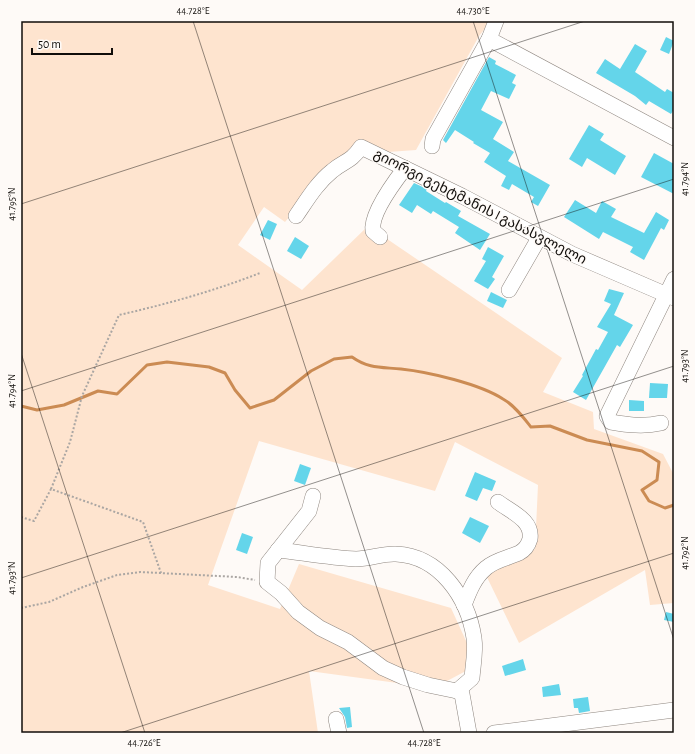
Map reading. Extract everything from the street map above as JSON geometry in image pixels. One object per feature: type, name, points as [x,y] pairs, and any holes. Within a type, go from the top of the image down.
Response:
[{"type":"street","points":[[432,146],[433,139],[489,39],[496,21]]},
{"type":"street","points":[[489,39],[674,138]]},
{"type":"street","name":"გიორგი გეხტმანის I გასასვლელი","points":[[296,216],[311,194],[332,171],[353,158],[361,148],[405,168],[572,254],[670,296]]},
{"type":"street","points":[[380,237],[373,231],[373,224],[379,208],[405,168]]},
{"type":"street","points":[[509,290],[539,238]]},
{"type":"street","points":[[661,423],[648,426],[611,422],[607,416],[670,296],[674,279]]},
{"type":"street","points":[[313,496],[309,511],[268,563],[267,582],[281,593],[298,612],[320,628],[348,642],[383,668],[422,683],[457,690],[464,698],[469,733]]},
{"type":"street","points":[[464,606],[476,579],[485,569],[496,561],[526,549],[529,544],[531,534],[527,523],[498,502]]},
{"type":"street","points":[[278,550],[357,559],[395,554],[408,556],[430,565],[446,577],[458,591],[469,618],[474,639],[472,678],[457,690]]},
{"type":"street","points":[[494,733],[674,710]]},
{"type":"path","points":[[21,517],[34,521],[51,489],[70,442],[82,396],[119,315],[168,303],[232,284],[260,272]]},
{"type":"path","points":[[51,489],[143,522],[161,572]]},
{"type":"path","points":[[21,608],[49,602],[82,587],[117,575],[140,572],[161,572],[192,576],[237,577],[267,582]]},
{"type":"shaded area","points":[[21,21],[491,21],[479,36],[416,150],[346,155],[324,175],[285,222],[264,207],[238,245],[302,290],[368,226],[562,358],[543,392],[593,412],[594,429],[663,454],[674,475],[674,603],[650,605],[645,570],[519,643],[482,567],[535,549],[538,485],[455,442],[435,491],[259,441],[208,585],[280,609],[299,564],[451,608],[477,665],[434,688],[309,671],[318,733],[21,733]]},
{"type":"building","points":[[666,37],[674,41],[669,54],[660,50]]},
{"type":"building","points":[[635,44],[647,51],[635,72],[665,92],[667,89],[674,93],[674,109],[671,114],[649,101],[646,105],[635,96],[596,73],[605,59],[620,69]]},
{"type":"building","points":[[489,57],[496,61],[495,64],[516,75],[512,83],[516,85],[509,99],[491,91],[481,110],[503,122],[493,139],[514,152],[508,161],[550,185],[538,206],[531,202],[534,197],[512,184],[509,190],[501,186],[506,176],[484,162],[490,153],[455,130],[446,143],[443,140]]},
{"type":"building","points":[[589,125],[604,134],[600,140],[626,156],[615,175],[587,158],[582,167],[569,159]]},
{"type":"building","points":[[654,153],[674,164],[674,194],[641,177]]},
{"type":"building","points":[[414,183],[427,189],[426,191],[461,211],[458,216],[490,234],[480,250],[455,233],[459,227],[433,211],[431,214],[417,205],[412,213],[399,205]]},
{"type":"building","points":[[575,200],[596,213],[602,201],[616,209],[611,217],[644,233],[656,212],[669,220],[664,230],[661,228],[644,260],[630,252],[633,247],[603,232],[599,239],[564,217]]},
{"type":"building","points":[[268,220],[277,224],[270,240],[260,235]]},
{"type":"building","points":[[295,237],[309,246],[301,259],[287,251]]},
{"type":"building","points":[[488,247],[504,256],[492,277],[495,279],[488,289],[474,281],[486,261],[482,259]]},
{"type":"building","points":[[609,289],[624,293],[614,315],[633,325],[620,347],[617,345],[586,400],[573,392],[583,376],[582,375],[596,349],[598,350],[608,332],[597,327],[611,304],[604,301]]},
{"type":"building","points":[[491,292],[507,300],[503,308],[487,301]]},
{"type":"building","points":[[650,383],[668,384],[667,398],[649,398]]},
{"type":"building","points":[[629,400],[644,401],[644,411],[629,411]]},
{"type":"building","points":[[300,464],[311,468],[305,485],[294,481]]},
{"type":"building","points":[[475,472],[496,481],[492,491],[483,488],[477,501],[465,496]]},
{"type":"building","points":[[470,517],[489,526],[480,543],[462,533]]},
{"type":"building","points":[[242,533],[253,537],[247,554],[236,550]]},
{"type":"building","points":[[666,612],[674,614],[674,622],[664,620]]},
{"type":"building","points":[[523,659],[526,670],[505,676],[502,666]]},
{"type":"building","points":[[559,684],[561,695],[543,697],[542,687]]},
{"type":"building","points":[[588,697],[590,711],[579,713],[578,708],[574,708],[573,699]]},
{"type":"building","points":[[350,707],[352,727],[347,728],[345,717],[339,708]]},
{"type":"waterway","points":[[21,406],[37,410],[64,405],[98,391],[117,394],[147,365],[167,362],[209,367],[225,373],[235,390],[250,408],[274,400],[311,371],[334,359],[352,357],[370,366],[426,373],[481,388],[511,404],[531,427],[550,426],[587,440],[642,451],[659,462],[657,480],[642,490],[649,501],[665,508],[674,505]]}]
